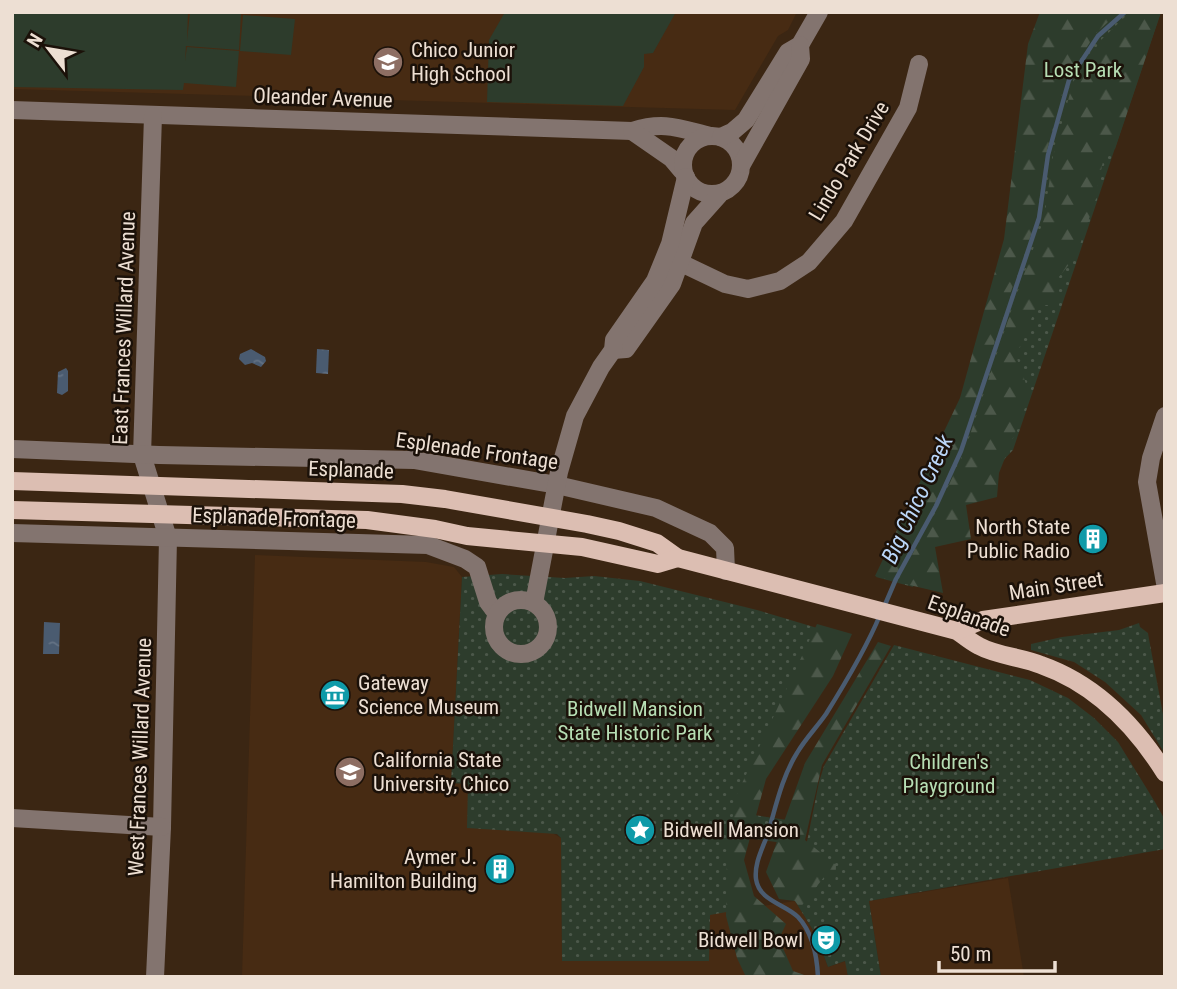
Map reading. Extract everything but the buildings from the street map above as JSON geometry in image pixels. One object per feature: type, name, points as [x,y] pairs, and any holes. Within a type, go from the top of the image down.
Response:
[{"type":"main road","name":"Esplanade","points":[[12,481],[401,494],[587,524],[657,543],[678,558],[957,631],[981,647],[1020,657],[1056,671],[1099,696],[1126,721],[1165,773]]},
{"type":"main road","name":"Esplanade","points":[[12,510],[367,520],[467,536],[582,547],[658,564],[678,558]]},
{"type":"main road","name":"Main Street","points":[[957,631],[983,620],[1165,593]]},
{"type":"street","points":[[534,603],[557,485],[575,416],[613,350],[614,340],[655,281],[670,244],[684,174],[685,153],[698,140],[732,132],[746,120],[788,52],[800,45],[819,12]]},
{"type":"street","points":[[613,350],[626,349],[672,284],[694,223],[719,195],[734,186],[739,178],[742,164],[801,59],[800,45]]},
{"type":"street","name":"Lindo Park Drive","points":[[681,263],[725,284],[748,289],[780,281],[809,261],[845,221],[908,108],[919,64]]},
{"type":"street","name":"Oleander Avenue","points":[[12,110],[632,131],[652,125],[669,125],[715,136]]},
{"type":"street","name":"East Frances Willard Avenue","points":[[153,116],[142,454],[168,538]]},
{"type":"street","points":[[632,131],[671,158],[696,190],[719,195]]},
{"type":"street","points":[[715,136],[733,143],[742,164]]},
{"type":"street","points":[[1165,416],[1151,458],[1147,482],[1165,583]]},
{"type":"street","points":[[12,449],[142,454]]},
{"type":"street","name":"Esplenade Frontage","points":[[142,454],[414,460],[557,485],[656,508],[709,533],[725,548],[726,571]]},
{"type":"street","name":"Esplanade Frontage","points":[[12,533],[428,545],[477,567],[488,603],[497,614]]},
{"type":"street","name":"West Frances Willard Avenue","points":[[155,977],[162,827],[168,538]]},
{"type":"street","points":[[517,600],[534,603],[546,616],[548,624],[544,641],[530,652],[513,653],[499,642],[494,626],[497,614],[509,603],[517,600]]},
{"type":"street","points":[[12,818],[162,827]]},
{"type":"shaded area","name":"Chico Junior High School","points":[[12,12],[797,12],[788,30],[778,36],[735,110],[12,89]]},
{"type":"shaded area","name":"California State University, Chico","points":[[255,555],[426,562],[454,567],[462,577],[451,783],[468,784],[561,838],[562,960],[708,961],[710,914],[795,901],[816,935],[828,967],[846,961],[848,977],[242,977]]},
{"type":"shaded area","points":[[1008,878],[1024,977],[881,977],[869,901]]},
{"type":"green space","points":[[12,12],[188,12],[187,41],[190,12],[241,14],[239,50],[186,46],[185,61],[187,47],[239,51],[236,87],[184,83],[183,90],[12,87]]},
{"type":"green space","points":[[505,12],[676,12],[653,53],[644,54],[644,67],[623,106],[487,102],[489,40]]},
{"type":"green space","points":[[1040,12],[1119,12],[1096,33],[1066,79],[1046,154],[1037,218],[960,450],[893,581],[875,576],[960,398],[1004,239],[1028,44]]},
{"type":"green space","name":"Lost Park","points":[[1043,12],[1161,12],[1013,450],[963,503],[942,531],[913,587],[876,577],[962,399],[1007,240]]},
{"type":"green space","points":[[1130,12],[1161,12],[1115,149],[1105,153],[1098,193],[1076,256],[1058,278],[1059,305],[1037,305],[1016,356],[1030,395],[999,473],[997,497],[966,505],[971,539],[935,547],[943,593],[897,582],[938,508],[964,453],[1044,219],[1053,156],[1073,82],[1102,39]]},
{"type":"green space","points":[[243,15],[295,19],[291,55],[240,51]]},
{"type":"green space","name":"Bidwell Mansion State Historic Park","points":[[502,574],[565,578],[594,576],[640,581],[757,610],[834,633],[748,814],[800,822],[797,845],[740,837],[732,911],[710,915],[709,961],[562,961],[561,838],[557,834],[467,828],[468,784],[451,783],[462,577]]},
{"type":"green space","points":[[1139,623],[1148,633],[1165,725],[1165,754],[1141,715],[1105,682],[1074,662],[1031,650],[1031,644],[1119,630]]},
{"type":"green space","points":[[817,624],[852,634],[833,676],[766,779],[744,860],[754,896],[786,924],[779,939],[793,971],[810,977],[746,977],[737,958],[726,916],[727,847],[737,794]]},
{"type":"green space","points":[[878,642],[891,646],[822,765],[805,840],[836,865],[835,891],[824,877],[800,908],[795,901],[779,899],[766,872],[805,763]]},
{"type":"green space","name":"Children's Playground","points":[[894,645],[1030,680],[1068,698],[1094,718],[1118,742],[1165,820],[1165,849],[869,901],[881,977],[848,977],[845,961],[828,967],[816,935],[795,901],[819,782],[824,766]]},
{"type":"water","points":[[251,349],[265,357],[266,361],[261,367],[252,363],[245,365],[239,359],[240,354]]},
{"type":"water","points":[[317,349],[329,350],[328,374],[316,373]]},
{"type":"water","points":[[66,368],[68,391],[62,395],[57,393],[58,372]]},
{"type":"water","points":[[44,622],[60,623],[59,654],[43,654]]},
{"type":"waterway","name":"Big Chico Creek","points":[[884,607],[961,451],[1039,218],[1048,155],[1069,80],[1098,36],[1125,12]]},
{"type":"waterway","name":"Big Chico Creek","points":[[818,977],[811,937],[798,917],[762,892],[756,879],[756,867],[787,772],[841,690],[880,615]]},
{"type":"place","name":"Chico Junior High School","points":[[388,62]]},
{"type":"place","name":"North State Public Radio","points":[[1093,539]]},
{"type":"place","name":"Gateway Science Museum","points":[[335,695]]},
{"type":"place","name":"California State University, Chico","points":[[350,772]]},
{"type":"place","name":"Bidwell Mansion","points":[[640,830]]},
{"type":"place","name":"Aymer J. Hamilton Building","points":[[500,869]]},
{"type":"place","name":"Bidwell Bowl","points":[[826,940]]}]
